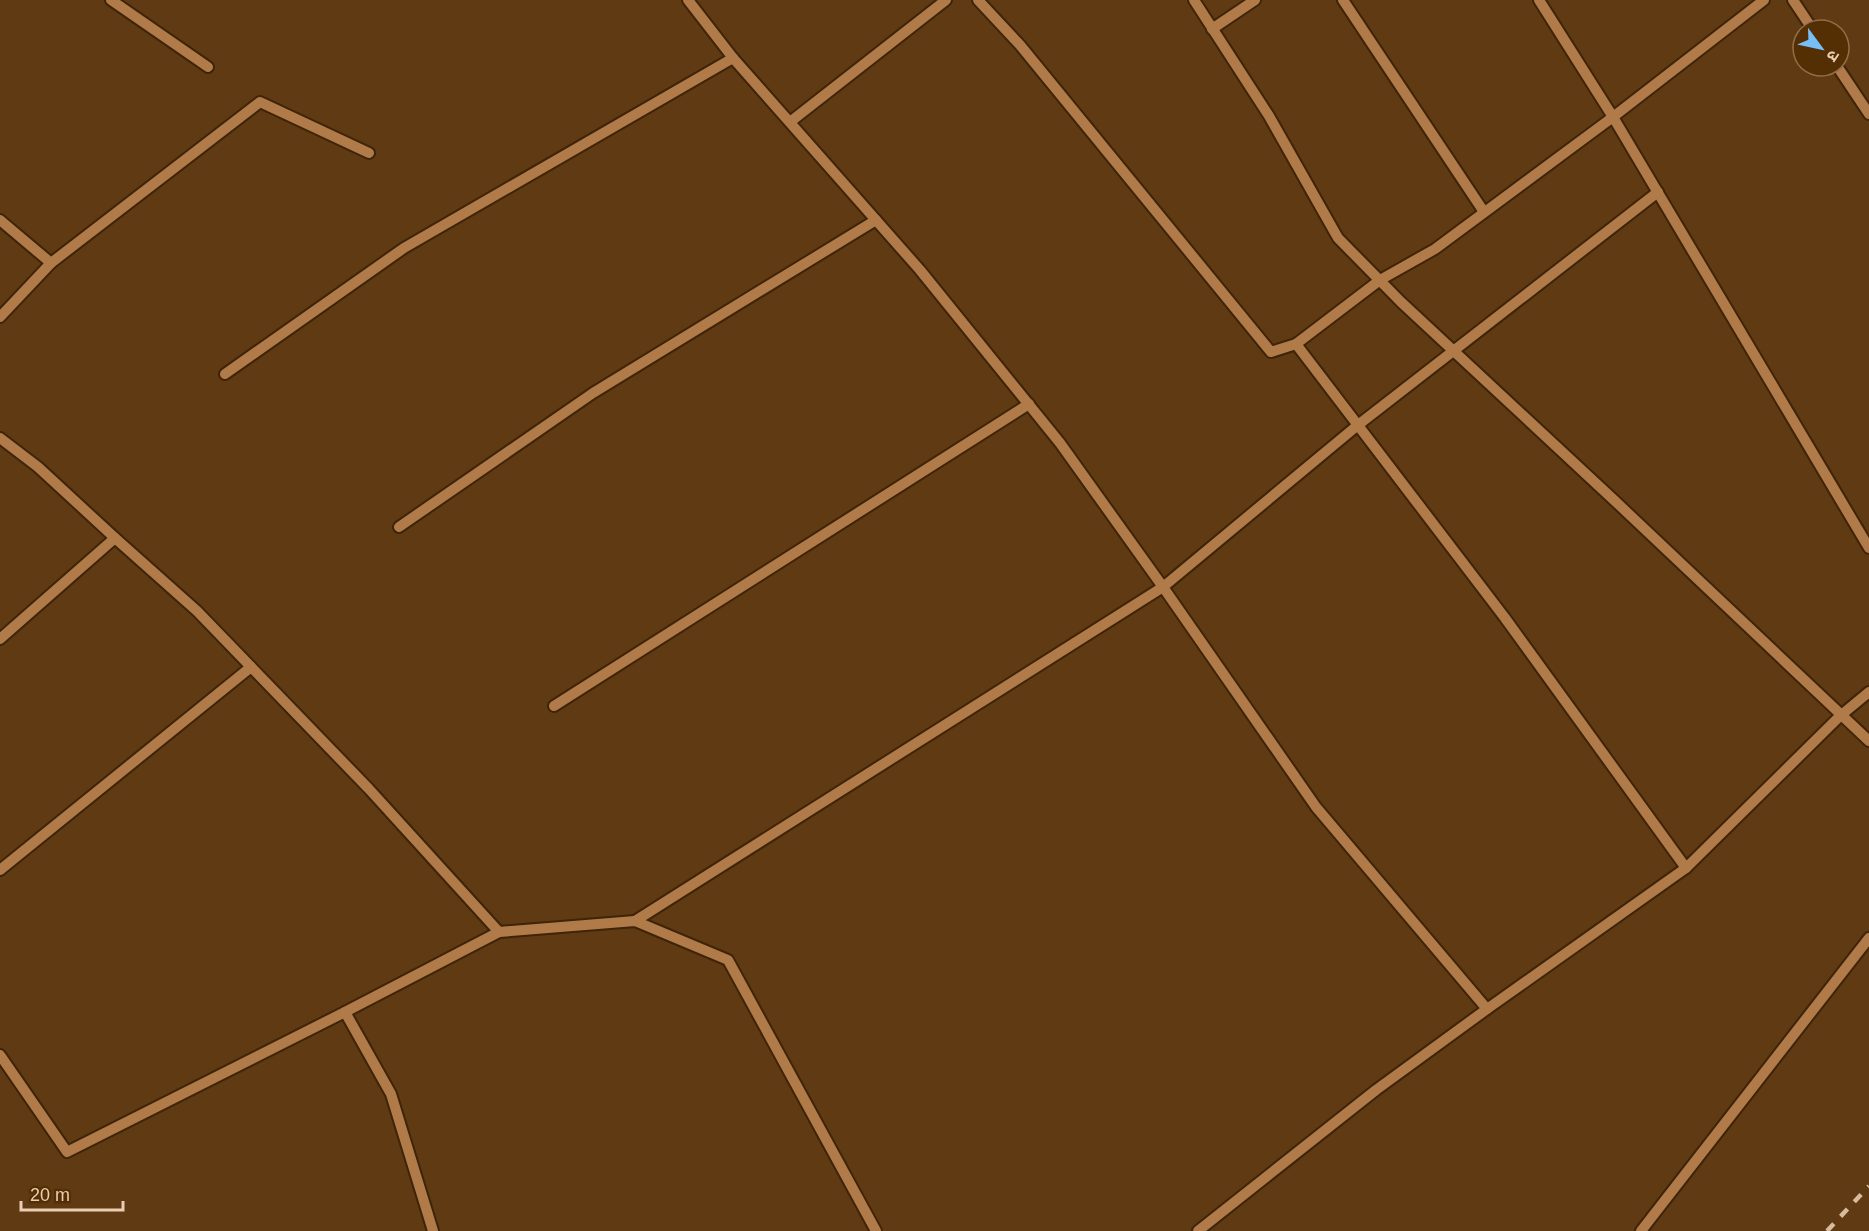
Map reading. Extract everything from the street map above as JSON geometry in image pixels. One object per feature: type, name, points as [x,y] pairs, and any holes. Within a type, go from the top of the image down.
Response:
[{"type":"street","points":[[111,0],[208,67]]},
{"type":"street","points":[[688,0],[733,58],[920,270],[1060,443],[1316,807],[1487,1009]]},
{"type":"street","points":[[790,122],[946,0]]},
{"type":"street","points":[[978,0],[1020,45],[1271,352],[1296,344],[1380,280],[1435,249],[1613,117],[1764,0]]},
{"type":"street","points":[[1194,0],[1269,116],[1338,238],[1453,350],[1869,741]]},
{"type":"street","points":[[1212,29],[1255,0]]},
{"type":"street","points":[[1342,0],[1484,212]]},
{"type":"street","points":[[1539,0],[1613,117],[1869,548]]},
{"type":"street","points":[[1805,18],[1796,4],[1809,0]]},
{"type":"street","points":[[225,374],[404,248],[733,58]]},
{"type":"street","points":[[1845,78],[1869,114]]},
{"type":"street","points":[[0,317],[51,263],[260,102],[369,153]]},
{"type":"street","points":[[635,921],[1163,587],[1358,425],[1658,192]]},
{"type":"street","points":[[0,220],[51,263]]},
{"type":"street","points":[[399,527],[593,393],[876,220]]},
{"type":"street","points":[[1296,344],[1505,618],[1686,868]]},
{"type":"street","points":[[554,706],[1029,405]]},
{"type":"street","points":[[0,438],[38,467],[197,611],[369,789],[499,932]]},
{"type":"street","points":[[0,639],[115,538]]},
{"type":"street","points":[[0,870],[251,667]]},
{"type":"street","points":[[1198,1231],[1376,1090],[1686,868],[1840,716],[1869,692]]},
{"type":"street","points":[[0,1055],[67,1152],[499,932],[635,921],[728,960],[876,1231]]},
{"type":"street","points":[[1641,1231],[1869,938]]},
{"type":"street","points":[[345,1012],[391,1094],[433,1231]]},
{"type":"railway","points":[[1827,1231],[1869,1186]]}]
